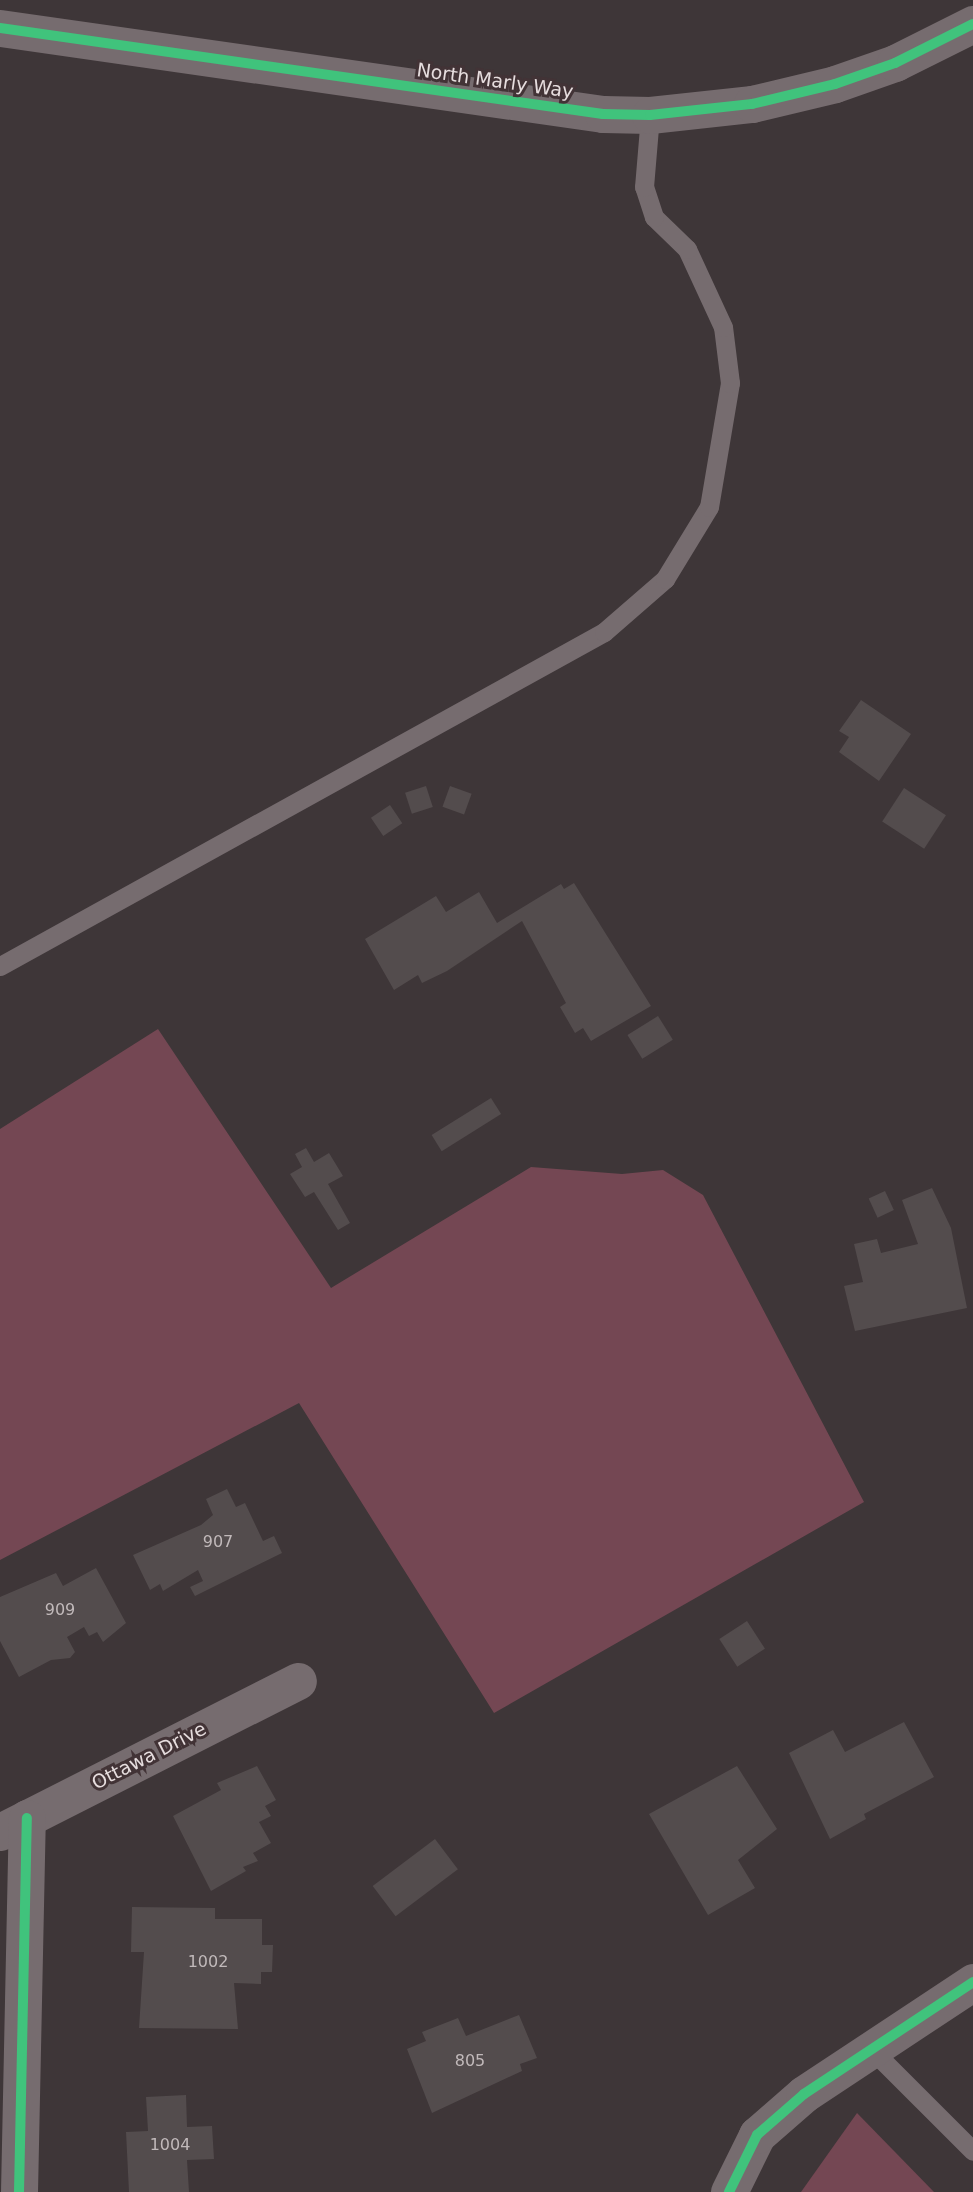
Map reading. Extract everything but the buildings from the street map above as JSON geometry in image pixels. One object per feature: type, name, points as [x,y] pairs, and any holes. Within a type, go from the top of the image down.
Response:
[{"type":"street","name":"North Marly Way","points":[[0,28],[603,114],[650,115],[752,104],[835,84],[895,63],[973,24]]},
{"type":"street","name":"Ottawa Drive","points":[[13,1825],[298,1681]]},
{"type":"street","points":[[13,1825],[19,2192]]},
{"type":"street","points":[[729,2192],[732,2178],[757,2135],[804,2094],[973,1982]]},
{"type":"lane","points":[[0,966],[604,632],[665,579],[709,507],[730,383],[723,327],[687,249],[654,217],[644,187],[650,115]]},
{"type":"lane","points":[[871,2049],[973,2151]]},
{"type":"shaded area","points":[[158,1029],[331,1288],[531,1167],[622,1174],[663,1170],[703,1195],[864,1502],[494,1713],[299,1403],[0,1560],[0,1129]]},
{"type":"shaded area","points":[[857,2113],[934,2192],[801,2192]]},
{"type":"cycle path","points":[[0,28],[603,114],[650,115],[752,104],[835,84],[895,63],[973,24]]},
{"type":"cycle path","points":[[19,2192],[27,1818]]},
{"type":"cycle path","points":[[729,2192],[757,2135],[804,2094],[973,1982]]}]
